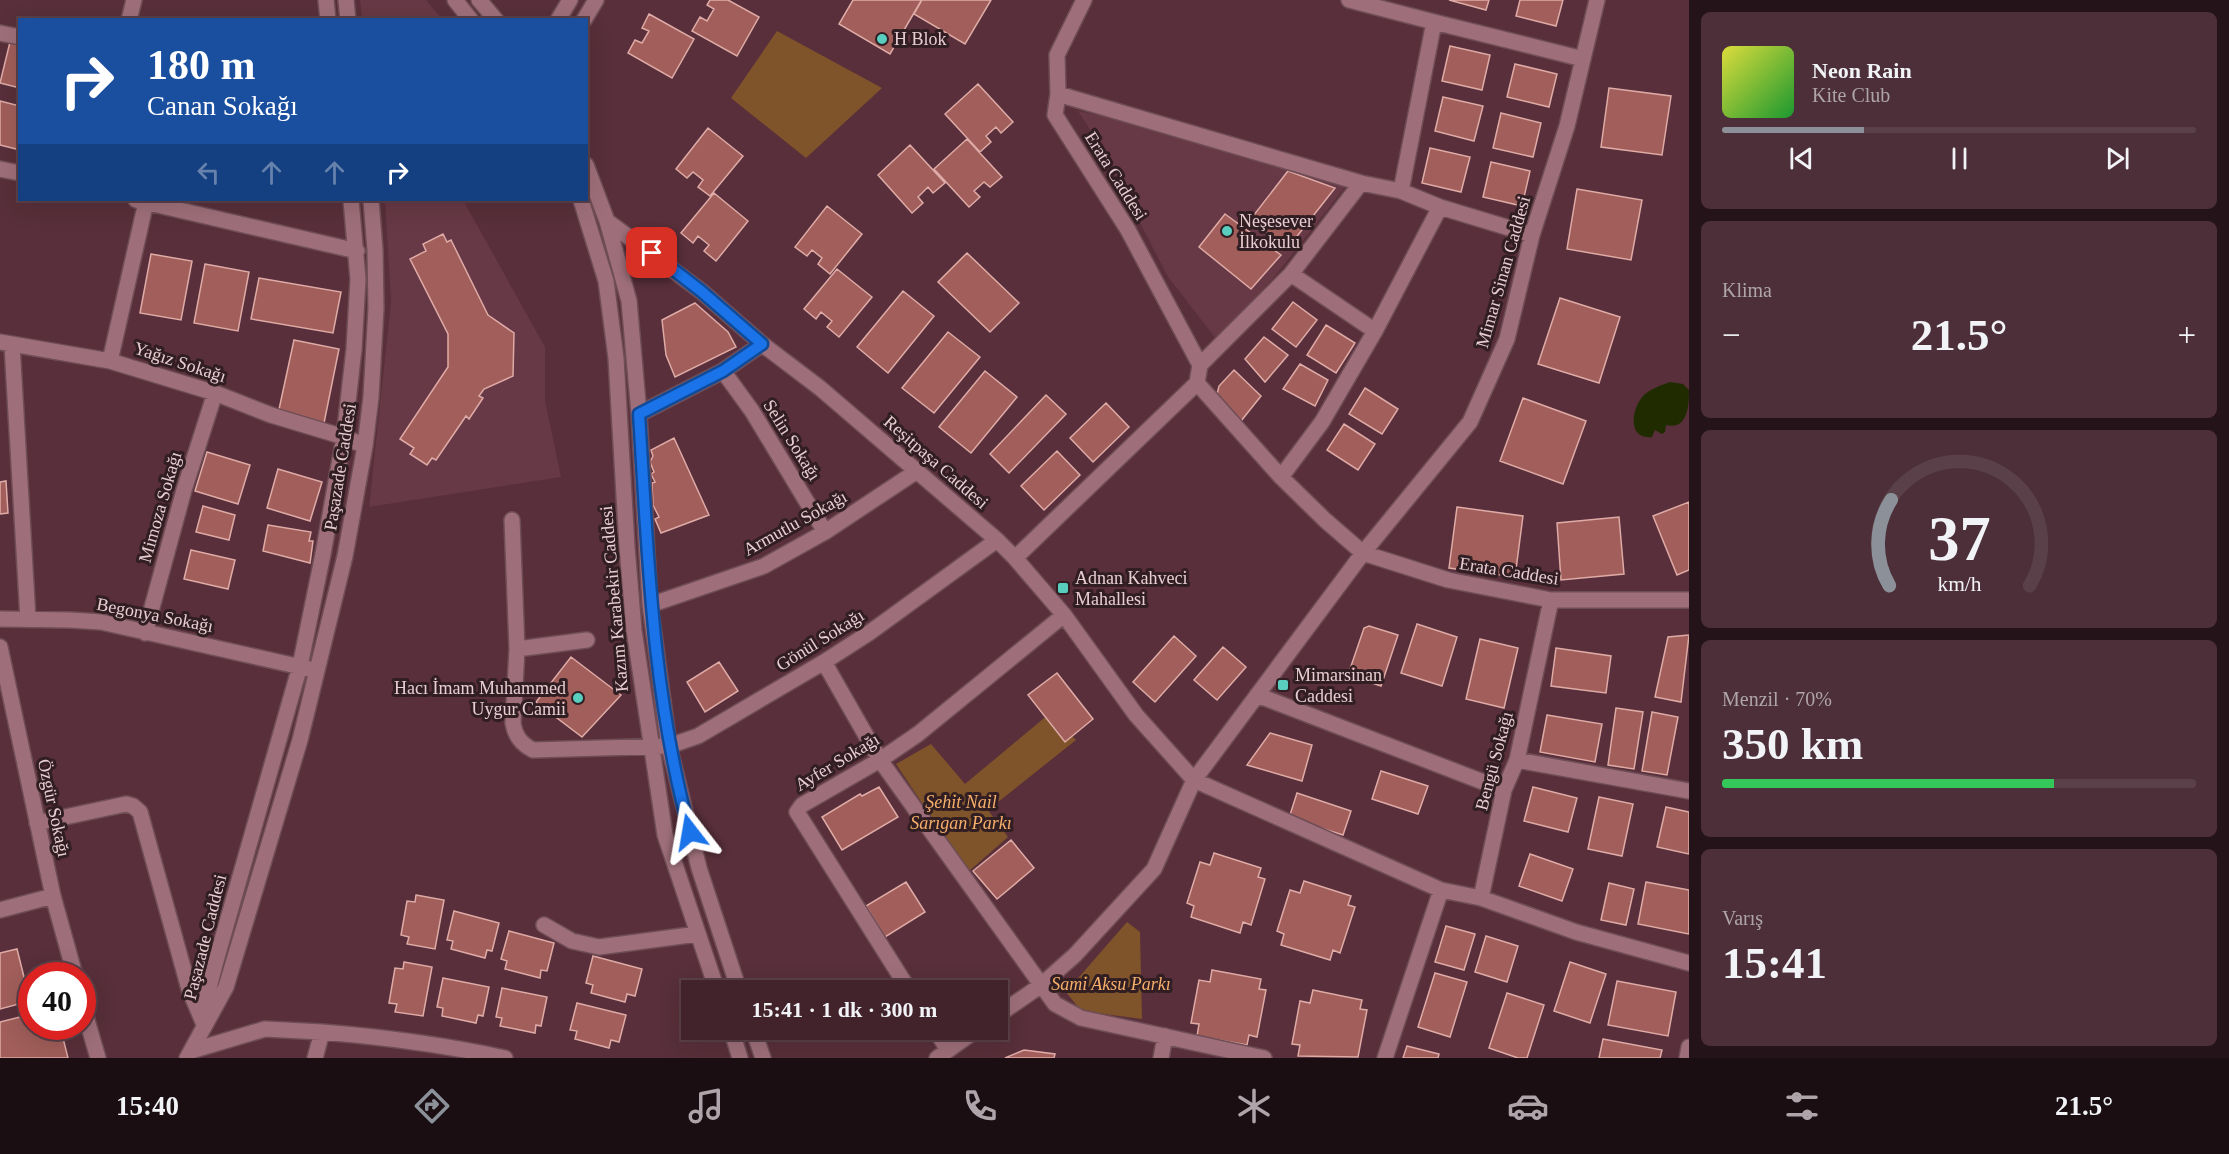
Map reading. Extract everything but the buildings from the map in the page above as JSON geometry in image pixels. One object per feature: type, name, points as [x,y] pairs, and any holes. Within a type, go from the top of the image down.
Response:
[{"type":"street","points":[[130,18],[134,0]]},
{"type":"street","points":[[326,0],[328,18]]},
{"type":"street","points":[[346,0],[348,18]]},
{"type":"street","points":[[455,0],[469,18]]},
{"type":"street","points":[[479,0],[494,18]]},
{"type":"street","points":[[559,18],[570,0]]},
{"type":"street","points":[[585,18],[596,0]]},
{"type":"street","name":"Erata Caddesi","points":[[1084,0],[1057,55],[1058,94],[1054,116],[1128,230],[1200,365]]},
{"type":"street","points":[[1349,0],[1583,59]]},
{"type":"street","name":"Mimar Sinan Caddesi","points":[[1194,780],[1363,553],[1470,422],[1507,339],[1532,235],[1568,126],[1597,0]]},
{"type":"street","points":[[1401,191],[1434,22]]},
{"type":"street","points":[[0,33],[18,37]]},
{"type":"street","points":[[1058,94],[1361,183],[1401,191],[1440,207],[1532,235]]},
{"type":"street","points":[[0,169],[18,173]]},
{"type":"street","points":[[588,170],[607,221],[629,302],[639,414],[650,605],[669,746],[699,868],[736,980]]},
{"type":"street","points":[[1015,558],[1197,383],[1200,365],[1291,274],[1361,183]]},
{"type":"street","points":[[110,361],[141,201],[357,250]]},
{"type":"street","name":"Paşazade Caddesi","points":[[205,1027],[206,999],[300,666],[344,437],[355,338],[358,279],[351,201]]},
{"type":"street","name":"Paşazade Caddesi","points":[[205,1027],[226,987],[279,813],[318,672],[345,556],[365,446],[371,397],[376,308],[371,201]]},
{"type":"street","name":"Kazım Karabekir Caddesi","points":[[581,201],[606,281],[616,358],[633,619],[650,748],[665,835],[714,980]]},
{"type":"street","points":[[1281,477],[1322,422],[1375,331],[1440,207]]},
{"type":"street","points":[[590,225],[607,221]]},
{"type":"street","name":"Reşitpaşa Caddesi","points":[[607,221],[701,291],[762,344],[820,388],[997,540],[1064,615],[1136,715],[1194,780]]},
{"type":"street","points":[[1291,274],[1375,331]]},
{"type":"street","points":[[6,344],[28,619]]},
{"type":"street","name":"Yağız Sokağı","points":[[6,344],[110,361],[215,393],[271,415],[344,437],[365,446]]},
{"type":"street","points":[[639,414],[723,371],[762,344]]},
{"type":"street","name":"Selin Sokağı","points":[[723,371],[752,411],[825,532]]},
{"type":"street","points":[[1197,383],[1281,477],[1363,553]]},
{"type":"street","name":"Mimoza Sokağı","points":[[145,633],[183,490],[215,393]]},
{"type":"street","name":"Armutlu Sokağı","points":[[650,605],[764,566],[825,532],[917,471]]},
{"type":"street","points":[[512,520],[517,649],[587,640]]},
{"type":"street","name":"Gönül Sokağı","points":[[517,649],[513,723],[517,736],[526,747],[533,750],[669,746],[698,736],[824,662],[869,633],[997,540]]},
{"type":"street","name":"Erata Caddesi","points":[[1363,553],[1448,580],[1551,600],[1689,600]]},
{"type":"street","name":"Bengü Sokağı","points":[[1481,898],[1504,790],[1517,760],[1551,600]]},
{"type":"street","name":"Ayfer Sokağı","points":[[903,980],[797,812],[802,805],[880,760],[918,734],[1064,615]]},
{"type":"street","name":"Begonya Sokağı","points":[[0,619],[101,622],[300,666],[318,672]]},
{"type":"street","name":"Özgür Sokağı","points":[[0,647],[53,896],[71,962]]},
{"type":"street","points":[[824,662],[880,760],[1055,1004],[1081,1018],[1264,1058]]},
{"type":"street","points":[[1257,694],[1504,790]]},
{"type":"street","points":[[1517,760],[1689,791]]},
{"type":"street","points":[[1008,1009],[1040,986],[1075,955],[1154,869],[1194,780],[1441,890],[1481,898],[1576,932],[1689,963]]},
{"type":"street","points":[[37,823],[126,804],[140,812],[189,989],[205,1027],[189,1054]]},
{"type":"street","points":[[1385,1058],[1441,890]]},
{"type":"street","points":[[0,910],[53,896]]},
{"type":"street","points":[[543,925],[572,941],[599,947],[698,934]]},
{"type":"street","points":[[189,1054],[265,1029],[376,1037],[461,1048],[505,1058]]},
{"type":"street","points":[[315,1058],[322,1032]]},
{"type":"street","points":[[1161,1058],[1165,1036]]},
{"type":"street","points":[[93,1040],[98,1058]]},
{"type":"street","points":[[734,1040],[740,1058]]},
{"type":"street","points":[[757,1040],[763,1058]]},
{"type":"street","points":[[943,1054],[963,1040]]},
{"type":"street","points":[[1687,1058],[1689,1047]]},
{"type":"shaded area","points":[[360,0],[426,0],[441,18],[362,18]]},
{"type":"shaded area","name":"Neşesever İlkokulu","points":[[1078,111],[1117,119],[1346,186],[1275,276],[1216,339],[1168,277],[1098,142]]},
{"type":"shaded area","points":[[385,201],[464,201],[545,347],[545,400],[561,477],[369,507],[391,302]]},
{"type":"shaded area","points":[[1670,382],[1683,384],[1689,390],[1686,415],[1683,420],[1673,426],[1666,425],[1665,432],[1662,434],[1655,430],[1652,437],[1638,434],[1634,422],[1636,407],[1644,395]]},
{"type":"green space","points":[[777,31],[882,88],[806,158],[731,98]]},
{"type":"green space","name":"Şehit Nail Sarıgan Parkı","points":[[1049,714],[1076,740],[988,810],[1008,837],[968,872],[896,764],[931,744],[965,784]]},
{"type":"green space","name":"Sami Aksu Parkı","points":[[1127,922],[1140,932],[1142,1019],[1081,1011],[1066,992]]},
{"type":"place","name":"H Blok","points":[[882,39]]},
{"type":"place","name":"Neşesever İlkokulu","points":[[1227,231]]},
{"type":"place","name":"Adnan Kahveci Mahallesi","points":[[1063,588]]},
{"type":"place","name":"Mimarsinan Caddesi","points":[[1283,685]]},
{"type":"place","name":"Hacı İmam Muhammed Uygur Camii","points":[[578,698]]},
{"type":"route","points":[[652,253],[701,291],[762,344],[723,371],[639,414],[650,605],[660,691],[669,746],[690,832]]}]
